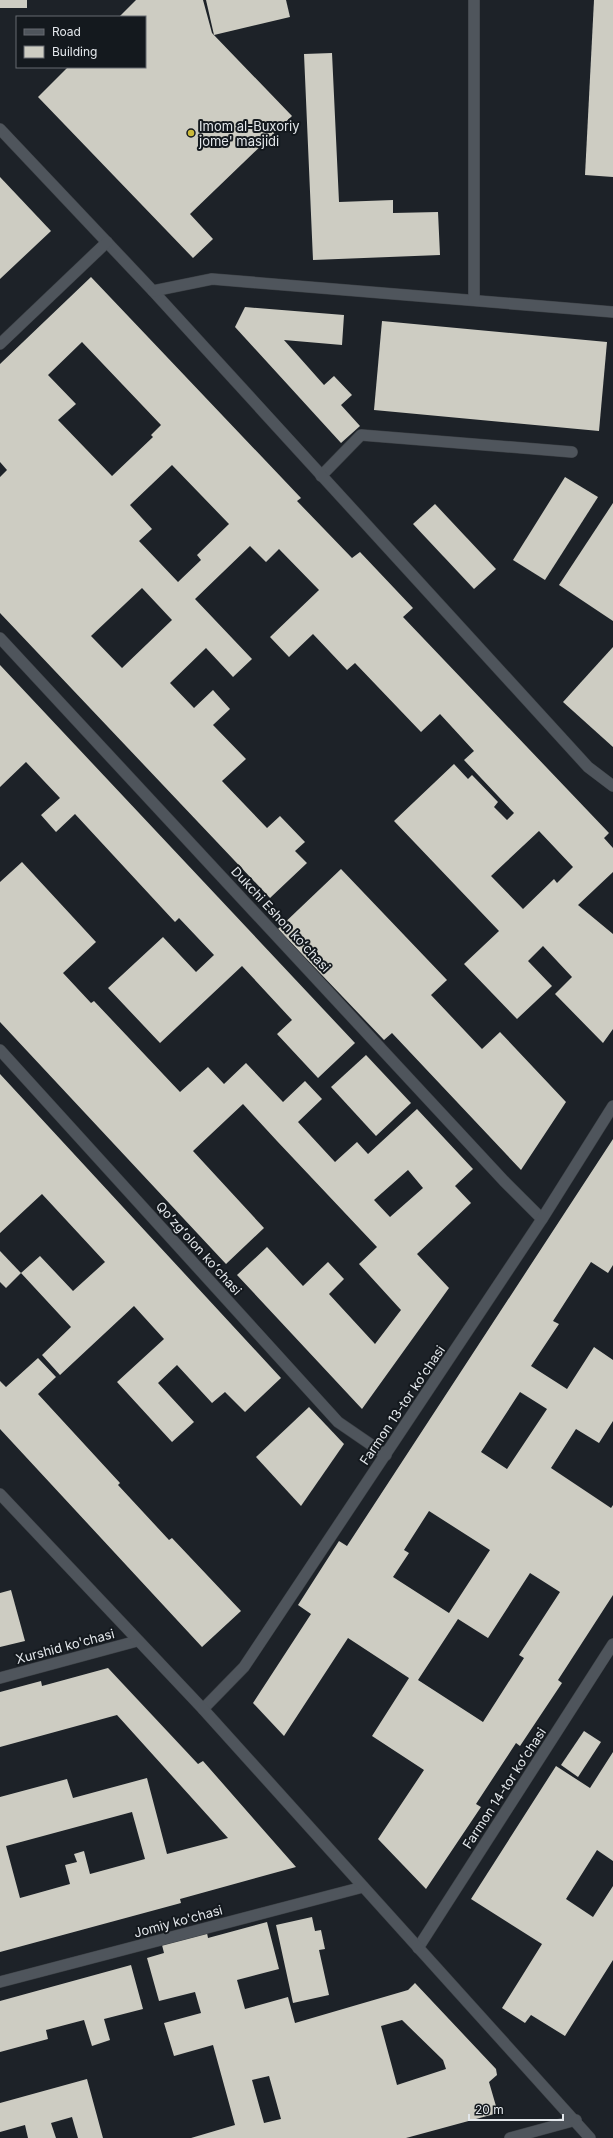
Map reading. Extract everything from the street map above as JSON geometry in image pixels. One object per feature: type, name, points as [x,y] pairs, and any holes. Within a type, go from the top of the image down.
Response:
[{"type":"street","points":[[474,0],[474,299]]},
{"type":"street","points":[[0,129],[153,291],[588,767],[613,786]]},
{"type":"street","points":[[0,344],[107,242]]},
{"type":"street","points":[[153,291],[212,279],[474,299],[613,312]]},
{"type":"street","points":[[321,476],[361,434],[572,452]]},
{"type":"street","name":"Dukchi Eshon koʻchasi","points":[[0,638],[504,1181],[542,1219]]},
{"type":"street","name":"Qoʻzgʻolon koʻchasi","points":[[0,1050],[338,1422],[386,1455]]},
{"type":"street","name":"Farmon 13-tor koʻchasi","points":[[202,1709],[244,1666],[542,1219],[613,1106]]},
{"type":"street","points":[[0,1494],[202,1709],[576,2120],[590,2138]]},
{"type":"street","name":"Xurshid ko'chasi","points":[[0,1678],[138,1641]]},
{"type":"street","name":"Farmon 14-tor koʻchasi","points":[[418,1948],[613,1644]]},
{"type":"street","name":"Jomiy ko'chasi","points":[[0,1982],[363,1887]]},
{"type":"street","points":[[510,2138],[576,2120]]},
{"type":"building","points":[[0,0],[27,0],[27,8],[0,8]]},
{"type":"building","name":"Imom al-Buxoriy jome' masjidi","points":[[136,0],[203,0],[212,33],[292,116],[190,214],[213,239],[193,258],[38,97],[67,68],[146,68],[146,16],[120,16]]},
{"type":"building","points":[[206,0],[286,0],[290,17],[214,35]]},
{"type":"building","points":[[594,0],[613,0],[613,177],[585,175]]},
{"type":"building","points":[[332,53],[339,202],[393,200],[393,213],[438,212],[440,255],[313,260],[304,54]]},
{"type":"building","points":[[0,177],[51,231],[0,279]]},
{"type":"building","points":[[91,277],[301,498],[297,501],[352,558],[360,552],[413,608],[403,617],[609,833],[604,838],[613,848],[613,872],[578,905],[613,934],[613,1029],[603,1043],[555,994],[572,977],[543,946],[528,961],[552,986],[517,1019],[464,964],[499,931],[394,821],[454,764],[468,779],[472,775],[498,802],[494,807],[507,820],[514,813],[464,760],[474,751],[440,714],[421,732],[355,663],[347,670],[313,634],[289,657],[270,637],[319,590],[279,549],[266,562],[250,546],[195,599],[252,659],[233,677],[206,648],[170,683],[194,708],[213,690],[230,709],[213,725],[246,759],[222,781],[267,828],[280,816],[305,842],[295,851],[307,863],[270,898],[0,613],[0,477],[7,470],[0,462],[0,364]],"holes":[[[82,342],[161,425],[151,435],[153,437],[112,476],[58,420],[76,404],[48,375]],[[172,465],[229,524],[197,555],[201,560],[178,582],[139,541],[152,529],[130,505]],[[142,588],[172,620],[122,668],[91,636]],[[539,831],[573,867],[557,883],[554,879],[523,909],[491,876]]]},
{"type":"building","points":[[245,307],[344,315],[342,345],[284,340],[324,385],[334,376],[352,395],[341,405],[360,426],[341,443],[235,327]]},
{"type":"building","points":[[382,321],[607,342],[599,431],[374,410]]},
{"type":"building","points":[[565,477],[598,497],[545,580],[513,560]]},
{"type":"building","points":[[613,503],[613,621],[559,585]]},
{"type":"building","points":[[435,504],[496,569],[474,589],[413,524]]},
{"type":"building","points":[[613,647],[613,747],[563,702]]},
{"type":"building","points":[[0,665],[355,1043],[318,1078],[277,1034],[292,1020],[242,966],[160,1043],[108,988],[163,937],[196,972],[214,955],[179,918],[175,922],[75,814],[56,832],[41,815],[60,798],[26,762],[0,787]]},
{"type":"building","points":[[22,862],[96,942],[63,973],[91,1003],[94,1001],[180,1092],[208,1067],[224,1084],[246,1063],[283,1102],[305,1081],[322,1099],[298,1122],[335,1162],[357,1142],[368,1154],[417,1109],[473,1169],[455,1186],[471,1203],[417,1254],[449,1288],[362,1409],[237,1275],[267,1247],[303,1286],[328,1262],[344,1279],[329,1294],[375,1344],[401,1310],[359,1264],[377,1247],[243,1104],[193,1151],[264,1228],[226,1264],[0,1022],[0,882]],"holes":[[[408,1170],[423,1188],[390,1217],[374,1200]]]},
{"type":"building","points":[[341,869],[447,980],[431,995],[482,1049],[500,1032],[566,1102],[521,1170],[392,1033],[384,1040],[278,929]]},
{"type":"building","points":[[366,1055],[411,1103],[376,1136],[331,1087]]},
{"type":"building","points":[[0,1074],[281,1378],[245,1412],[225,1392],[212,1403],[177,1365],[158,1383],[194,1422],[172,1442],[117,1382],[164,1339],[134,1306],[60,1375],[42,1355],[71,1327],[21,1273],[40,1256],[73,1291],[105,1262],[42,1194],[0,1233]]},
{"type":"building","points":[[613,1139],[613,1265],[608,1273],[591,1262],[553,1321],[559,1324],[531,1366],[567,1389],[594,1347],[613,1360],[613,1421],[599,1443],[576,1429],[551,1468],[611,1508],[613,1505],[613,1595],[558,1680],[562,1683],[520,1746],[516,1743],[476,1804],[481,1807],[426,1889],[378,1839],[424,1770],[372,1736],[409,1678],[348,1638],[284,1736],[253,1703],[311,1614],[298,1605],[339,1541],[347,1546]],"holes":[[[520,1392],[547,1409],[507,1469],[481,1452]],[[429,1511],[490,1550],[449,1613],[393,1577],[409,1553],[404,1550]],[[530,1573],[560,1592],[519,1655],[524,1658],[483,1722],[418,1680],[458,1619],[488,1638]]]},
{"type":"building","points":[[0,1251],[21,1273],[6,1288],[0,1282]]},
{"type":"building","points":[[38,1358],[56,1377],[38,1394],[120,1483],[118,1485],[169,1540],[172,1538],[241,1611],[202,1647],[0,1429],[0,1381],[6,1387]]},
{"type":"building","points":[[309,1407],[344,1444],[301,1506],[256,1457]]},
{"type":"building","points":[[11,1590],[25,1641],[0,1647],[0,1593]]},
{"type":"building","points":[[108,1668],[198,1764],[203,1761],[296,1867],[180,1899],[181,1903],[0,1952],[0,1797],[67,1779],[73,1798],[147,1778],[167,1854],[228,1838],[117,1715],[0,1747],[0,1692],[41,1681],[42,1686]],"holes":[[[132,1812],[145,1859],[90,1874],[84,1851],[74,1854],[77,1862],[65,1865],[70,1884],[20,1898],[6,1846]]]},
{"type":"building","points":[[584,1731],[601,1742],[578,1777],[561,1765]]},
{"type":"building","points":[[613,1752],[613,1861],[597,1850],[566,1899],[593,1917],[613,1886],[613,1960],[565,2036],[531,2015],[525,2023],[502,2008],[542,1944],[471,1899],[556,1766],[590,1788]]},
{"type":"building","points":[[312,1917],[315,1931],[321,1930],[325,1949],[319,1950],[329,1995],[293,2003],[276,1925]]},
{"type":"building","points":[[267,1922],[279,1969],[237,1980],[245,2009],[288,1997],[295,2023],[408,1990],[415,1983],[496,2069],[497,2075],[489,2082],[498,2113],[406,2138],[191,2138],[235,2125],[213,2045],[174,2056],[164,2023],[201,2013],[195,1992],[159,2001],[147,1958],[164,1953],[162,1945],[207,1933],[208,1938]],"holes":[[[402,2020],[443,2060],[446,2069],[397,2085],[381,2026]],[[269,2076],[281,2119],[264,2123],[252,2080]]]},
{"type":"building","points":[[131,1965],[143,2009],[104,2019],[110,2040],[92,2046],[84,2020],[46,2030],[48,2039],[0,2052],[0,2001]]},
{"type":"building","points":[[87,2079],[103,2138],[78,2138],[72,2117],[51,2123],[56,2138],[28,2138],[25,2125],[0,2132],[0,2103]]},
{"type":"place","name":"Imom al-Buxoriy jome' masjidi","points":[[191,133]]}]
